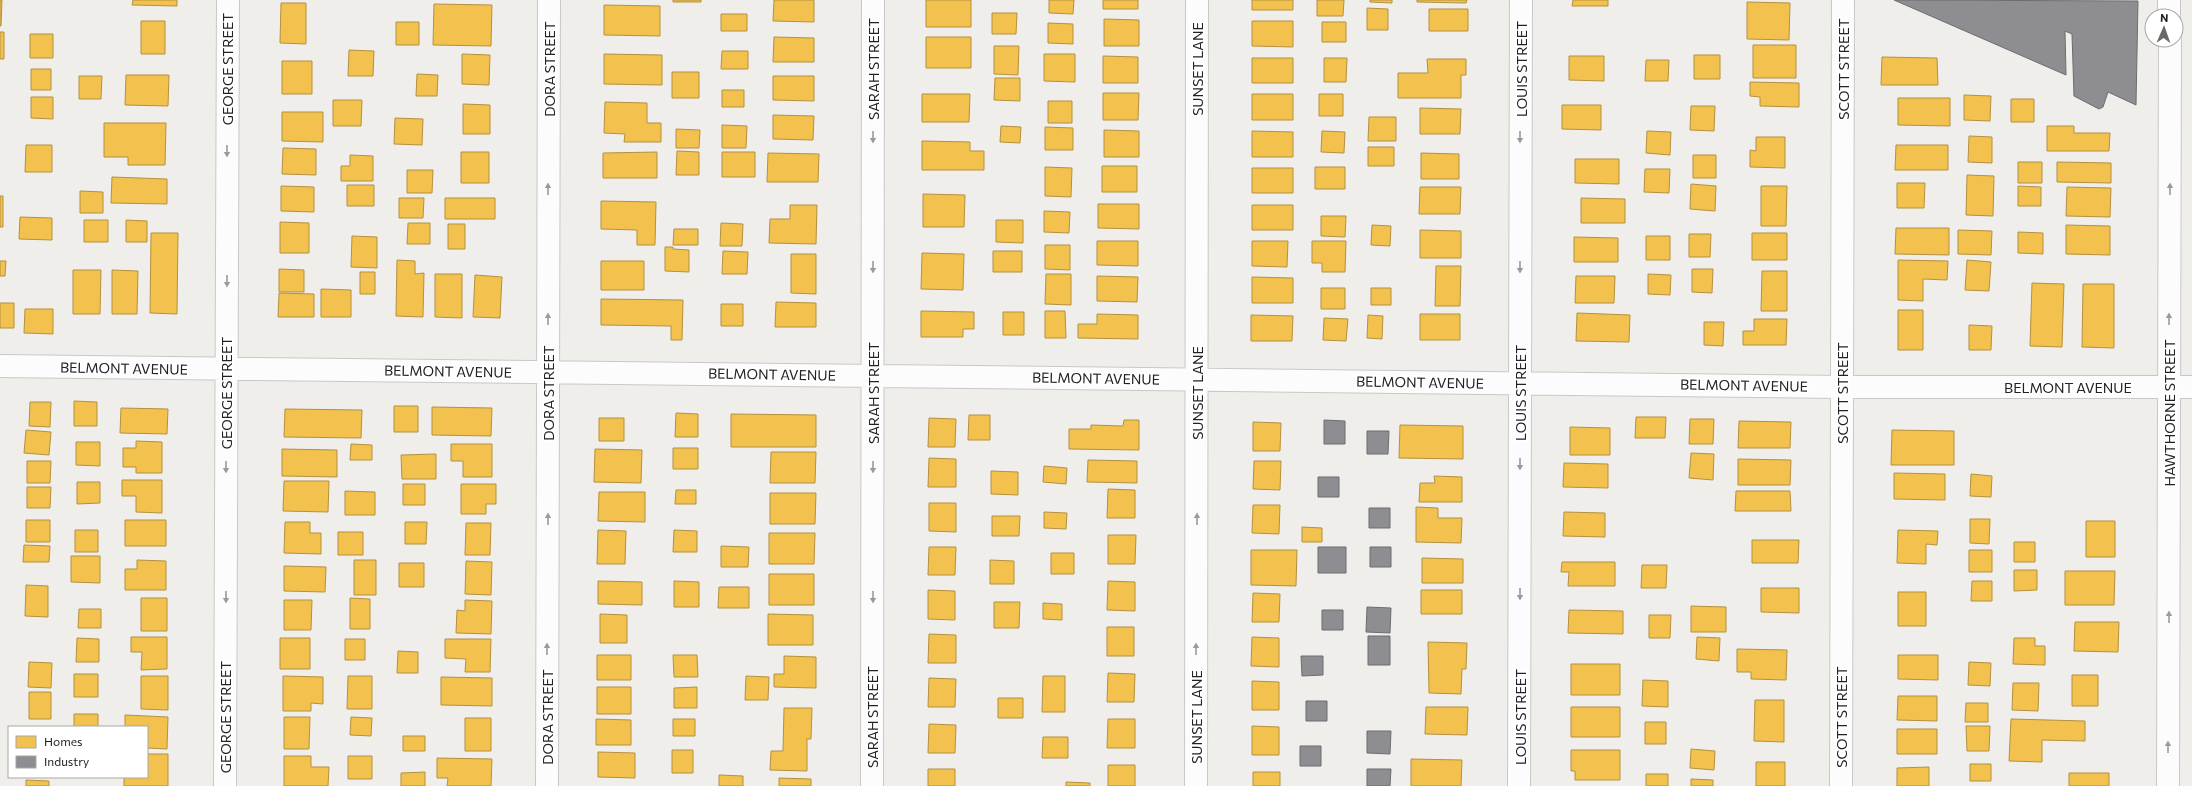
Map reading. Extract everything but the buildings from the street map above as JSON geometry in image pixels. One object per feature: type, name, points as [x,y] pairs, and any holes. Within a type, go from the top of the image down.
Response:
[{"type":"street","name":"GEORGE STREET","points":[[225,786],[228,0]]},
{"type":"street","name":"DORA STREET","points":[[547,786],[549,0]]},
{"type":"street","name":"SARAH STREET","points":[[872,0],[872,786]]},
{"type":"street","name":"SUNSET LANE","points":[[1196,786],[1198,0]]},
{"type":"street","name":"LOUIS STREET","points":[[1519,786],[1521,0]]},
{"type":"street","name":"SCOTT STREET","points":[[1841,786],[1843,0]]},
{"type":"street","name":"HAWTHORNE STREET","points":[[2168,786],[2170,48]]},
{"type":"street","name":"BELMONT AVENUE","points":[[0,366],[1520,383],[2192,387]]}]
